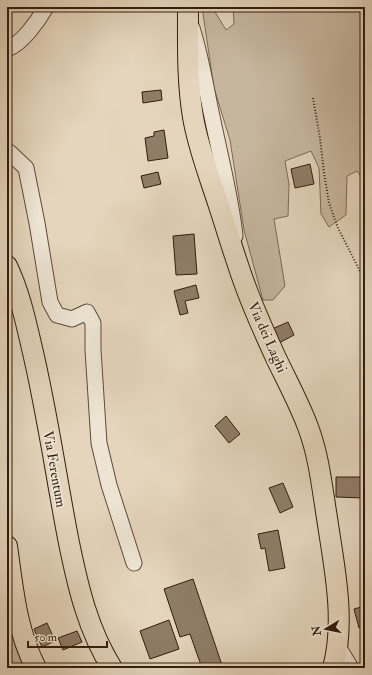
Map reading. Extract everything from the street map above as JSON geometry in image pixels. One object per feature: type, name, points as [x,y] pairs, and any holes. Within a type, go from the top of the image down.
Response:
[{"type":"main road","name":"Via dei Laghi","points":[[188,12],[189,79],[195,124],[203,156],[237,261],[262,327],[299,403],[313,441],[320,472],[334,564],[338,612],[338,645],[333,668]]},
{"type":"main road","name":"Via Ferentum","points":[[7,266],[18,292],[33,352],[79,586],[90,624],[101,649],[112,668]]},
{"type":"main road","points":[[7,546],[19,624],[25,644],[36,668]]},
{"type":"street","points":[[7,49],[20,41],[46,7]]},
{"type":"street","points":[[7,151],[26,168],[50,302],[57,315],[72,319],[87,312],[93,323],[93,350],[99,443],[109,485],[134,563]]},
{"type":"street","points":[[338,645],[351,668]]},
{"type":"path","points":[[313,98],[329,203],[338,228],[365,281]]},
{"type":"shaded area","points":[[202,7],[212,7],[226,30],[234,24],[233,7],[365,7],[365,182],[357,171],[347,176],[346,215],[329,227],[321,214],[319,168],[311,151],[285,161],[289,184],[288,216],[274,219],[285,286],[273,300],[263,300],[244,230],[230,140],[214,88]]},
{"type":"shaded area","points":[[7,583],[28,668],[7,668]]},
{"type":"building","points":[[161,90],[162,100],[143,103],[142,92]]},
{"type":"building","points":[[164,130],[168,158],[148,161],[145,138],[154,136],[154,132]]},
{"type":"building","points":[[310,164],[314,184],[295,188],[291,169]]},
{"type":"building","points":[[158,172],[161,184],[144,188],[141,176]]},
{"type":"building","points":[[194,234],[197,274],[176,275],[173,236]]},
{"type":"building","points":[[196,285],[199,298],[185,301],[188,313],[180,315],[174,291]]},
{"type":"building","points":[[288,322],[294,335],[279,343],[272,329]]},
{"type":"building","points":[[226,416],[240,434],[229,443],[215,426]]},
{"type":"building","points":[[336,477],[364,477],[364,498],[336,497]]},
{"type":"building","points":[[283,483],[293,507],[280,513],[269,488]]},
{"type":"building","points":[[278,530],[285,568],[269,571],[265,548],[261,549],[258,534]]},
{"type":"building","points":[[193,579],[223,668],[202,668],[190,634],[180,637],[164,589]]},
{"type":"building","points":[[365,606],[365,626],[359,628],[354,609]]},
{"type":"building","points":[[169,620],[179,649],[150,659],[140,631]]},
{"type":"building","points":[[47,623],[55,641],[42,647],[34,629]]},
{"type":"building","points":[[77,631],[82,642],[63,650],[58,638]]}]
